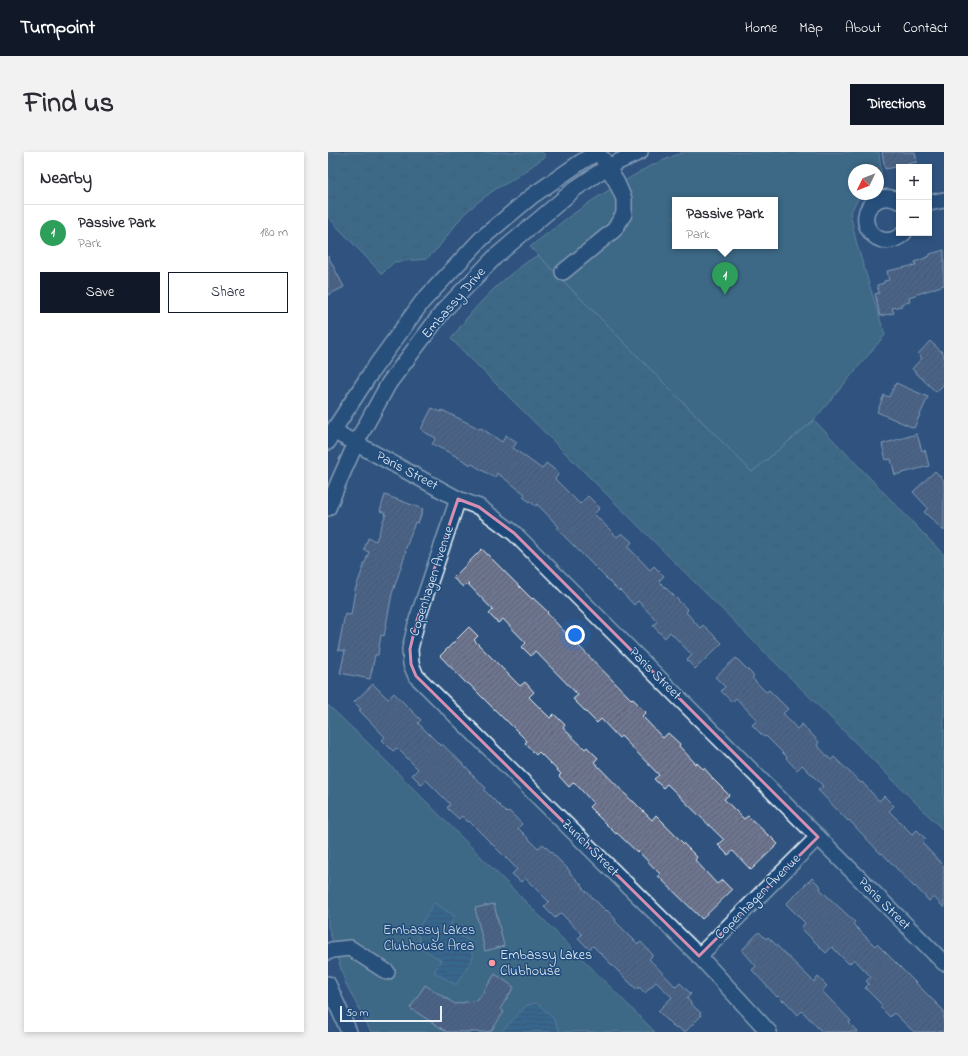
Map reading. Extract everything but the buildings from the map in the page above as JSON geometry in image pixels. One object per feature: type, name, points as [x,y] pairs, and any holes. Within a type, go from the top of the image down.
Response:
[{"type":"street","points":[[563,272],[614,230],[624,214],[624,199],[617,183],[599,152]]},
{"type":"street","name":"Embassy Drive","points":[[331,436],[372,371],[422,302],[482,238],[532,196],[581,162],[599,152]]},
{"type":"street","name":"Embassy Drive","points":[[328,508],[356,443],[389,383],[444,310],[495,257],[576,188],[633,153]]},
{"type":"street","points":[[897,200],[886,197],[873,203],[868,208],[866,222],[868,229],[878,239],[885,241],[899,238],[901,236]]},
{"type":"street","points":[[932,202],[944,200]]},
{"type":"street","name":"Paris Street","points":[[331,436],[356,443],[458,499],[479,507],[514,533],[944,963]]},
{"type":"street","name":"Copenhagen Avenue","points":[[411,664],[410,649],[417,620],[458,499]]},
{"type":"street","name":"Zurich Street","points":[[411,664],[416,676],[699,956],[769,1032]]},
{"type":"street","name":"Copenhagen Avenue","points":[[699,956],[818,837]]},
{"type":"street","points":[[328,952],[332,950],[350,948],[387,972]]},
{"type":"street","points":[[328,984],[349,1032]]},
{"type":"highlighted area","points":[[458,499],[479,507],[514,533],[818,837],[699,956],[416,676],[411,664],[410,649],[417,620]]},
{"type":"green space","points":[[328,152],[542,152],[546,156],[509,182],[497,188],[464,214],[437,249],[426,259],[394,262],[382,274],[328,217]]},
{"type":"green space","points":[[683,152],[879,152],[880,164],[848,164],[848,200],[858,200],[850,213],[857,245],[885,335],[814,420],[752,472],[530,247],[596,198],[648,167]]},
{"type":"green space","points":[[538,255],[752,472],[814,420],[944,555],[944,831],[451,339],[469,315],[494,289],[511,273]]},
{"type":"green space","name":"Embassy Lakes Clubhouse Area","points":[[328,705],[369,744],[655,1032],[371,1032],[345,982],[328,926]]},
{"type":"water","points":[[434,903],[455,916],[448,928],[469,941],[473,958],[456,985],[434,972],[441,960],[421,948],[417,930]]},
{"type":"water","points":[[537,1003],[553,1018],[560,1032],[501,1032],[527,1005]]},
{"type":"place","name":"Passive Park","points":[[725,295]]},
{"type":"place","name":"Embassy Lakes Clubhouse","points":[[492,963]]}]
